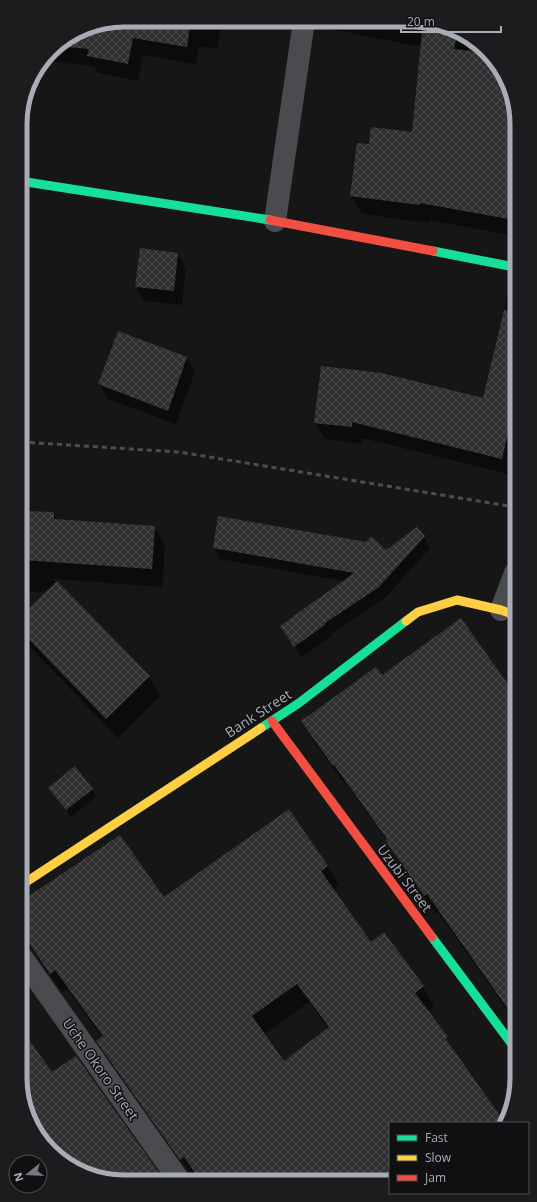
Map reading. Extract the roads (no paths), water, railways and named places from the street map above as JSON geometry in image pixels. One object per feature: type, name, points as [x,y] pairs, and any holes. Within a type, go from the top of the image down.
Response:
[{"type":"street","points":[[275,221],[303,27]]},
{"type":"street","points":[[27,182],[275,221],[510,266]]},
{"type":"street","name":"Bank Street","points":[[27,881],[299,703],[418,612],[457,600],[508,612]]},
{"type":"street","points":[[508,612],[510,601]]},
{"type":"street","name":"Uzubi Street","points":[[272,721],[510,1042]]},
{"type":"street","name":"Uche Okoro Street","points":[[27,965],[175,1175]]},
{"type":"railway","points":[[27,442],[179,452],[510,506]]}]
